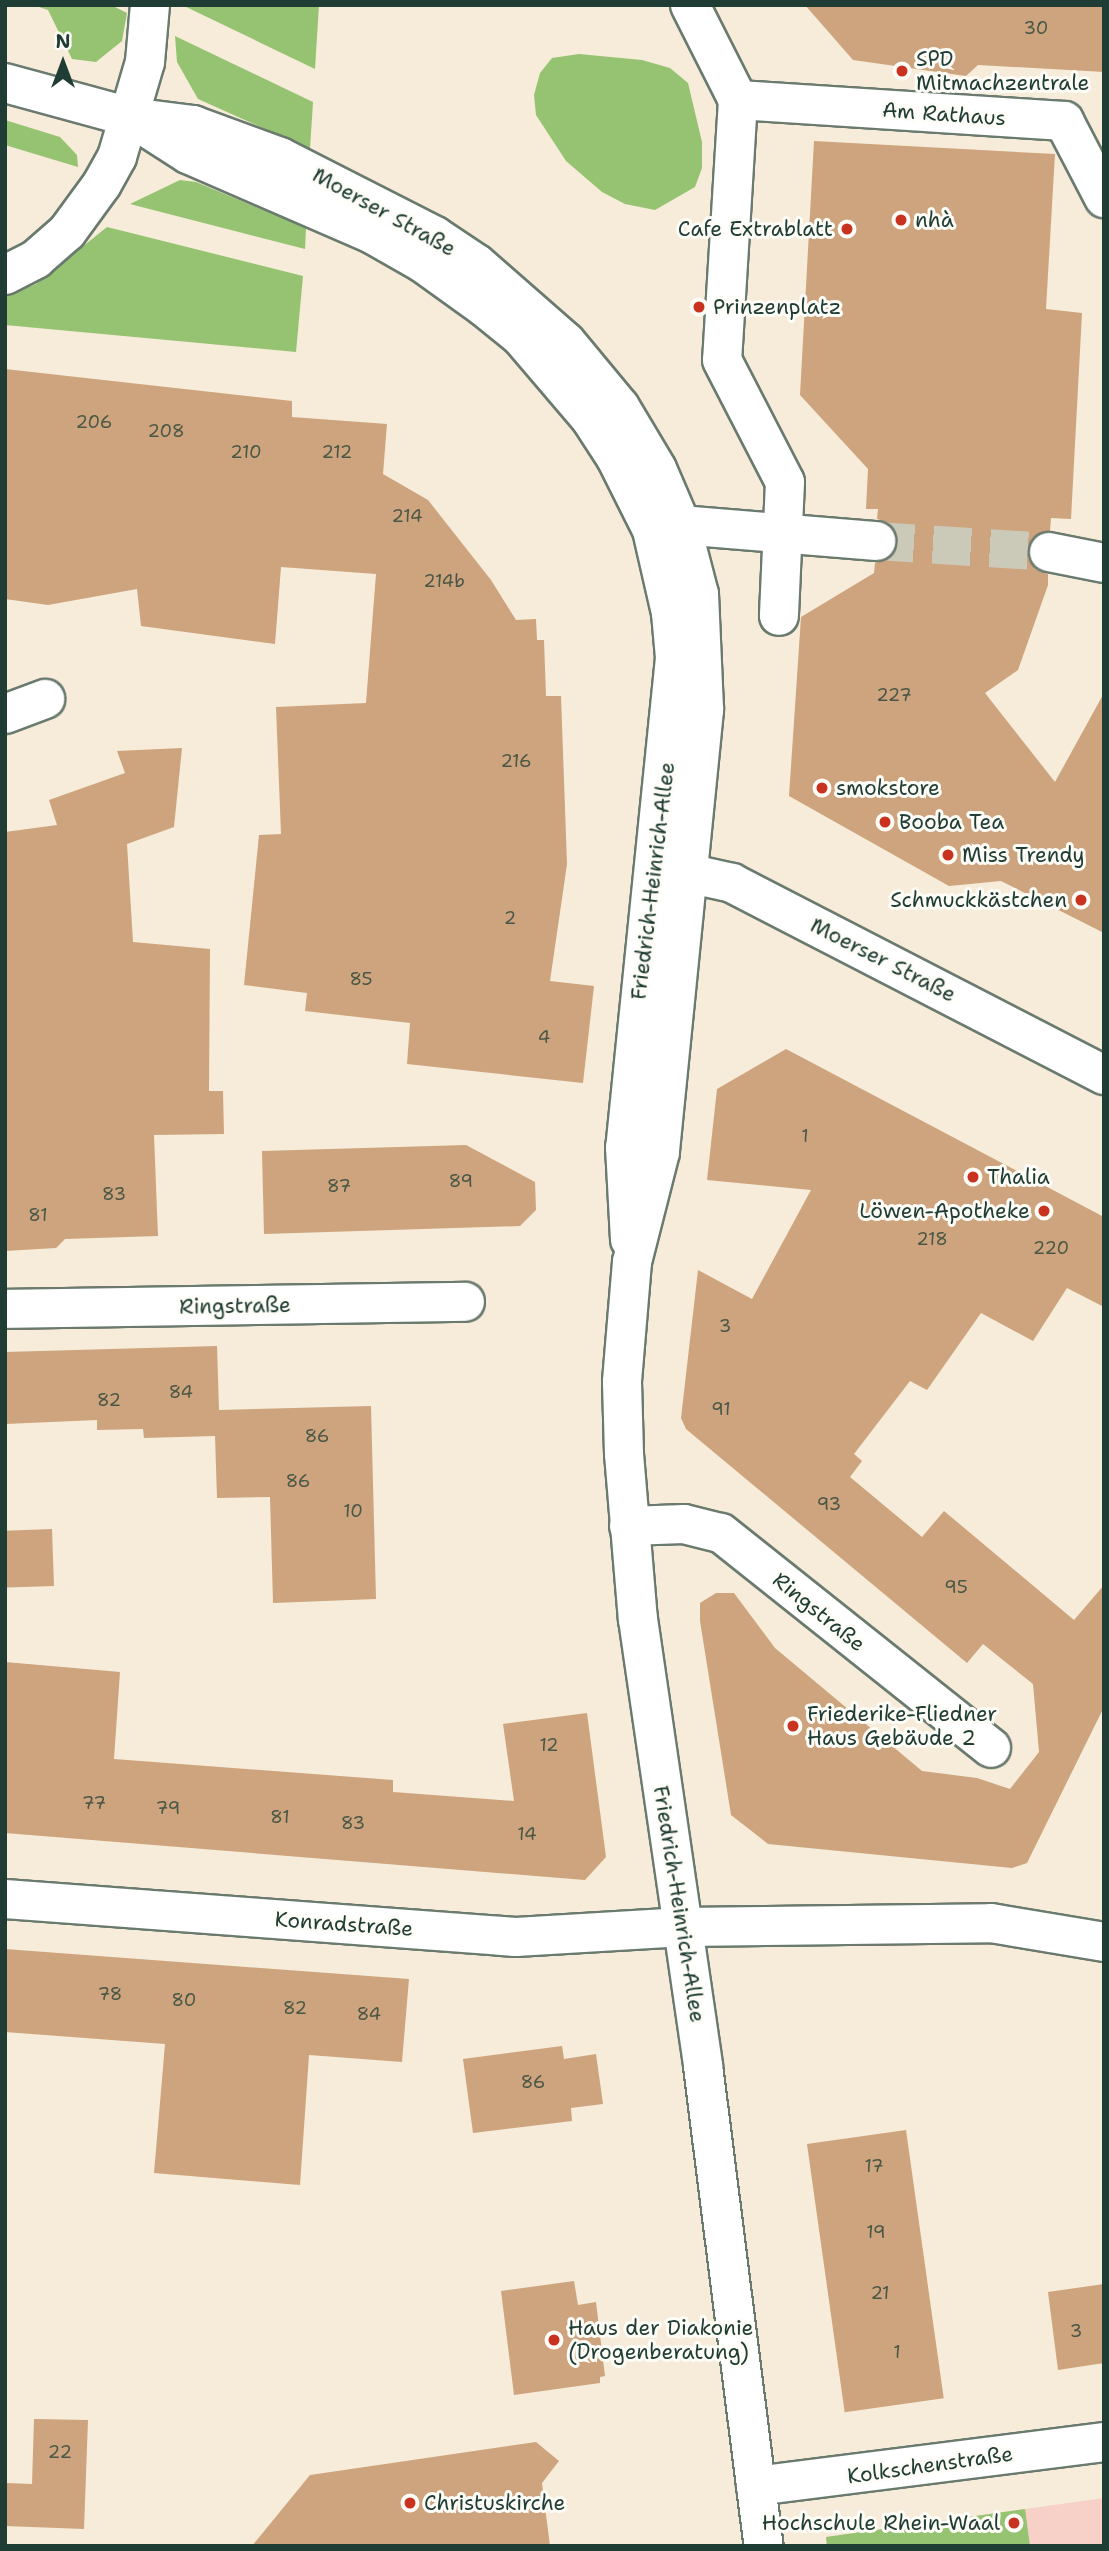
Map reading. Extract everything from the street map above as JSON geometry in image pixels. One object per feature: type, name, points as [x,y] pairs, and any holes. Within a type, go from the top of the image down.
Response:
[{"type":"street","points":[[5,275],[36,259],[67,232],[102,184],[130,117],[145,61],[149,5]]},
{"type":"street","points":[[690,5],[737,100],[722,360],[785,482],[779,616]]},
{"type":"street","name":"Moerser Straße","points":[[5,83],[130,117],[193,125],[280,157],[363,196],[477,264],[566,342],[620,407],[657,469],[681,525]]},
{"type":"street","name":"Am Rathaus","points":[[737,100],[1064,121],[1104,198]]},
{"type":"street","name":"Moerser Straße","points":[[130,117],[188,154],[372,234],[461,289],[520,336],[555,374],[616,458],[640,506]]},
{"type":"street","name":"Friedrich-Heinrich-Allee","points":[[640,506],[662,559],[675,658],[672,869],[660,1152],[632,1262],[622,1382],[629,1526],[665,1820],[684,1927],[764,2546]]},
{"type":"street","points":[[681,525],[783,536],[876,541]]},
{"type":"street","name":"Friedrich-Heinrich-Allee","points":[[672,869],[705,655],[699,594],[681,525]]},
{"type":"street","points":[[1049,552],[1104,563]]},
{"type":"street","points":[[5,714],[46,699]]},
{"type":"street","name":"Moerser Straße","points":[[672,869],[732,883],[1104,1075]]},
{"type":"street","name":"Ringstraße","points":[[5,1309],[465,1302]]},
{"type":"street","name":"Ringstraße","points":[[629,1526],[684,1524],[721,1533],[991,1748]]},
{"type":"street","name":"Konradstraße","points":[[5,1899],[516,1937],[684,1927]]},
{"type":"street","points":[[684,1927],[991,1923],[1104,1942]]},
{"type":"street","name":"Kolkschenstraße","points":[[756,2486],[1104,2442]]},
{"type":"shaded area","name":"Hochschule Rhein-Waal","points":[[1104,2498],[1104,2546],[827,2546],[826,2537]]},
{"type":"green space","points":[[33,5],[111,5],[127,13],[122,41],[96,62],[72,59],[48,10]]},
{"type":"green space","points":[[182,5],[319,5],[315,69]]},
{"type":"green space","points":[[175,36],[313,102],[310,149],[198,99],[177,62]]},
{"type":"green space","points":[[579,54],[642,60],[670,68],[688,83],[702,142],[702,168],[695,187],[655,210],[625,204],[602,192],[566,161],[536,115],[534,95],[540,73],[552,58]]},
{"type":"green space","points":[[5,120],[60,137],[77,155],[78,167],[5,145]]},
{"type":"green space","points":[[180,180],[196,182],[306,228],[305,249],[130,204]]},
{"type":"green space","points":[[107,227],[303,276],[296,352],[5,325],[5,297],[36,284]]},
{"type":"green space","points":[[1025,2509],[1030,2546],[827,2546],[826,2537]]},
{"type":"building","points":[[805,5],[1104,5],[1104,72],[978,65],[966,76],[853,60]]},
{"type":"building","points":[[814,141],[1055,154],[1046,309],[1082,313],[1071,519],[1051,518],[1050,531],[1032,538],[1028,558],[1035,569],[1048,574],[1048,585],[1018,670],[985,693],[1055,782],[1104,693],[1104,933],[1001,881],[949,886],[789,796],[801,617],[874,573],[875,563],[894,554],[898,542],[889,523],[877,519],[878,509],[866,509],[868,469],[800,395]]},
{"type":"building","points":[[5,369],[292,401],[292,417],[387,424],[383,474],[428,500],[491,580],[516,620],[536,619],[537,640],[544,640],[546,696],[561,696],[567,864],[550,981],[594,986],[583,1083],[407,1064],[410,1023],[305,1011],[307,993],[244,985],[259,835],[281,834],[276,707],[366,703],[376,574],[281,567],[275,644],[141,626],[137,589],[48,605],[5,599]]},
{"type":"building","points":[[182,748],[174,827],[127,844],[133,942],[210,949],[209,1091],[223,1091],[224,1134],[154,1135],[158,1236],[65,1239],[56,1248],[5,1251],[5,832],[57,825],[49,800],[125,773],[117,751]]},
{"type":"building","points":[[786,1049],[1104,1217],[1104,1307],[1067,1288],[1033,1341],[981,1313],[927,1390],[910,1381],[854,1454],[862,1461],[850,1477],[922,1537],[944,1511],[1074,1620],[1104,1585],[1104,1707],[1027,1863],[1012,1868],[768,1844],[731,1815],[700,1621],[700,1603],[716,1593],[734,1593],[775,1648],[922,1771],[977,1778],[1010,1789],[1039,1752],[1033,1684],[983,1644],[967,1663],[686,1429],[681,1418],[698,1270],[752,1299],[811,1190],[707,1180],[717,1089]]},
{"type":"building","points":[[466,1145],[535,1182],[536,1210],[520,1226],[264,1234],[262,1151]]},
{"type":"building","points":[[217,1346],[219,1410],[371,1406],[376,1599],[273,1603],[270,1497],[217,1498],[215,1436],[144,1438],[143,1429],[97,1430],[97,1420],[5,1424],[5,1352]]},
{"type":"building","points":[[52,1529],[54,1586],[7,1588],[5,1531]]},
{"type":"building","points":[[5,1662],[120,1672],[114,1759],[393,1780],[393,1792],[514,1801],[503,1724],[587,1713],[606,1857],[585,1880],[5,1833]]},
{"type":"building","points":[[5,1949],[409,1979],[402,2062],[309,2055],[300,2185],[154,2173],[165,2044],[5,2032]]},
{"type":"building","points":[[562,2046],[564,2059],[596,2054],[603,2104],[571,2108],[572,2121],[473,2133],[463,2059]]},
{"type":"building","points":[[906,2130],[944,2398],[845,2412],[807,2144]]},
{"type":"building","name":"Haus der Diakonie (Drogenberatung)","points":[[574,2281],[578,2305],[596,2302],[605,2376],[600,2377],[600,2383],[514,2395],[501,2291]]},
{"type":"building","points":[[1104,2284],[1104,2363],[1058,2370],[1048,2292]]},
{"type":"building","points":[[34,2419],[88,2420],[84,2529],[5,2526],[6,2483],[32,2484]]},
{"type":"building","name":"Christuskirche","points":[[536,2442],[559,2461],[542,2483],[550,2546],[252,2546],[310,2475]]},
{"type":"tunnel","points":[[876,541],[1049,552]]},
{"type":"place","name":"SPD Mitmachzentrale","points":[[902,71]]},
{"type":"place","name":"nhà","points":[[901,220]]},
{"type":"place","name":"Cafe Extrablatt","points":[[847,229]]},
{"type":"place","name":"Prinzenplatz","points":[[699,307]]},
{"type":"place","name":"smokstore","points":[[822,788]]},
{"type":"place","name":"Booba Tea","points":[[885,822]]},
{"type":"place","name":"Miss Trendy","points":[[948,855]]},
{"type":"place","name":"Schmuckkästchen","points":[[1081,900]]},
{"type":"place","name":"Thalia","points":[[973,1177]]},
{"type":"place","name":"Löwen-Apotheke","points":[[1044,1211]]},
{"type":"place","name":"Friederike-Fliedner Haus Gebäude 2","points":[[793,1726]]},
{"type":"place","name":"Haus der Diakonie (Drogenberatung)","points":[[554,2340]]},
{"type":"place","name":"Christuskirche","points":[[410,2503]]},
{"type":"place","name":"Hochschule Rhein-Waal","points":[[1014,2523]]}]
